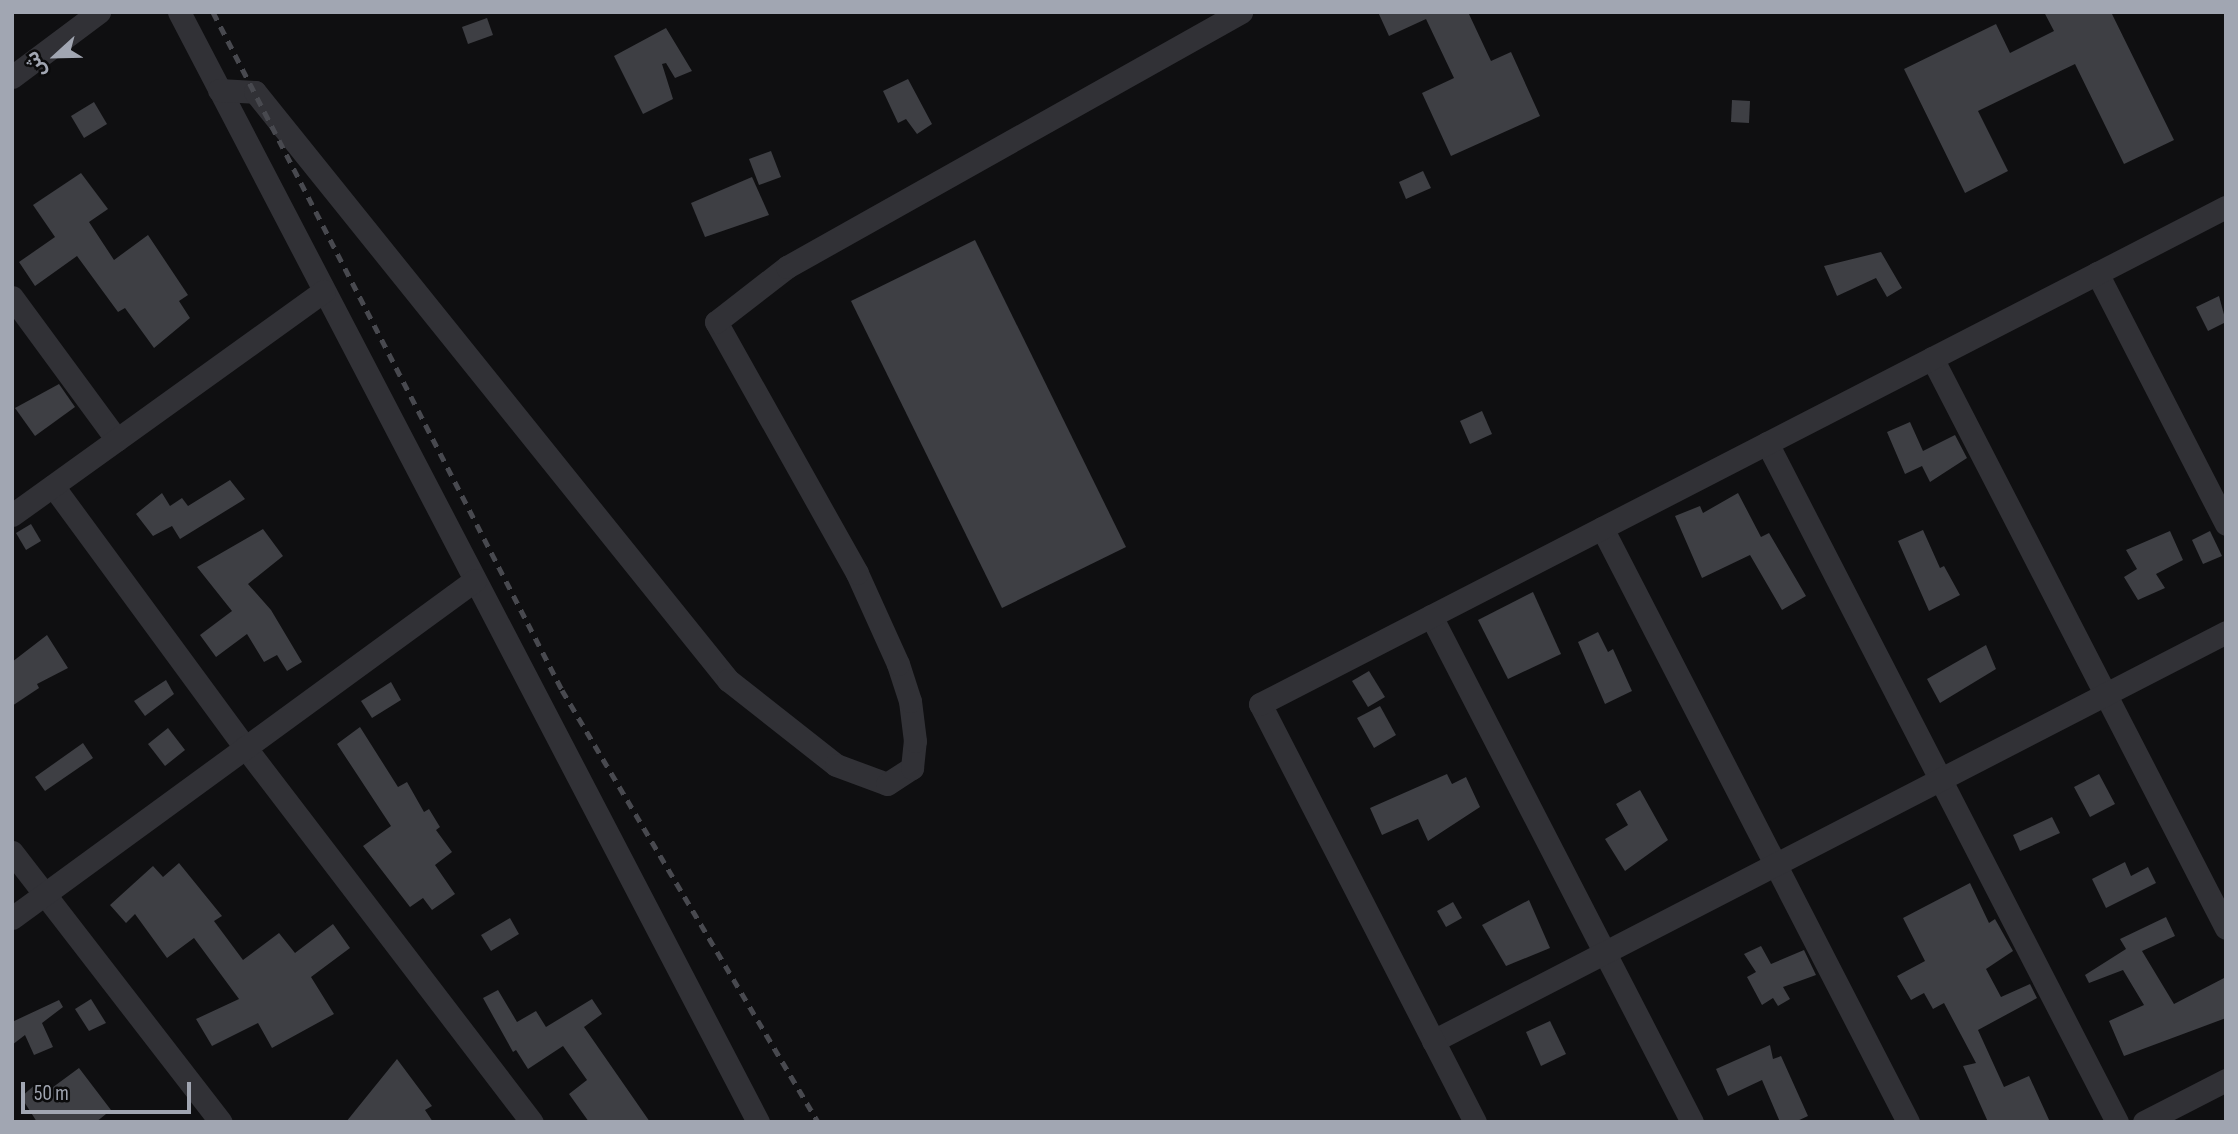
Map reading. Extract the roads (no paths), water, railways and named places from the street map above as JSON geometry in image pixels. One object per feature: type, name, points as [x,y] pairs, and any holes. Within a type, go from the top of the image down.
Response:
[{"type":"street","points":[[179,12],[758,1122]]},
{"type":"street","points":[[219,90],[254,92],[728,680],[835,765],[887,784],[912,768],[914,755],[910,701],[898,664],[858,573],[716,322],[787,267],[1241,12]]},
{"type":"street","points":[[12,77],[91,15]]},
{"type":"street","points":[[1475,1122],[1260,704],[2226,207]]},
{"type":"street","points":[[2097,274],[2226,524]]},
{"type":"street","points":[[12,515],[324,291]]},
{"type":"street","points":[[12,297],[117,440]]},
{"type":"street","points":[[1932,358],[2226,928]]},
{"type":"street","points":[[1768,443],[2117,1122]]},
{"type":"street","points":[[53,486],[246,747],[532,1122]]},
{"type":"street","points":[[1602,528],[1908,1122]]},
{"type":"street","points":[[12,918],[475,580]]},
{"type":"street","points":[[1431,616],[1692,1122]]},
{"type":"street","points":[[1433,1041],[2226,632]]},
{"type":"street","points":[[12,852],[43,896],[221,1122]]},
{"type":"street","points":[[2144,1122],[2226,1080]]},
{"type":"railway","points":[[213,12],[562,690],[818,1122]]}]
